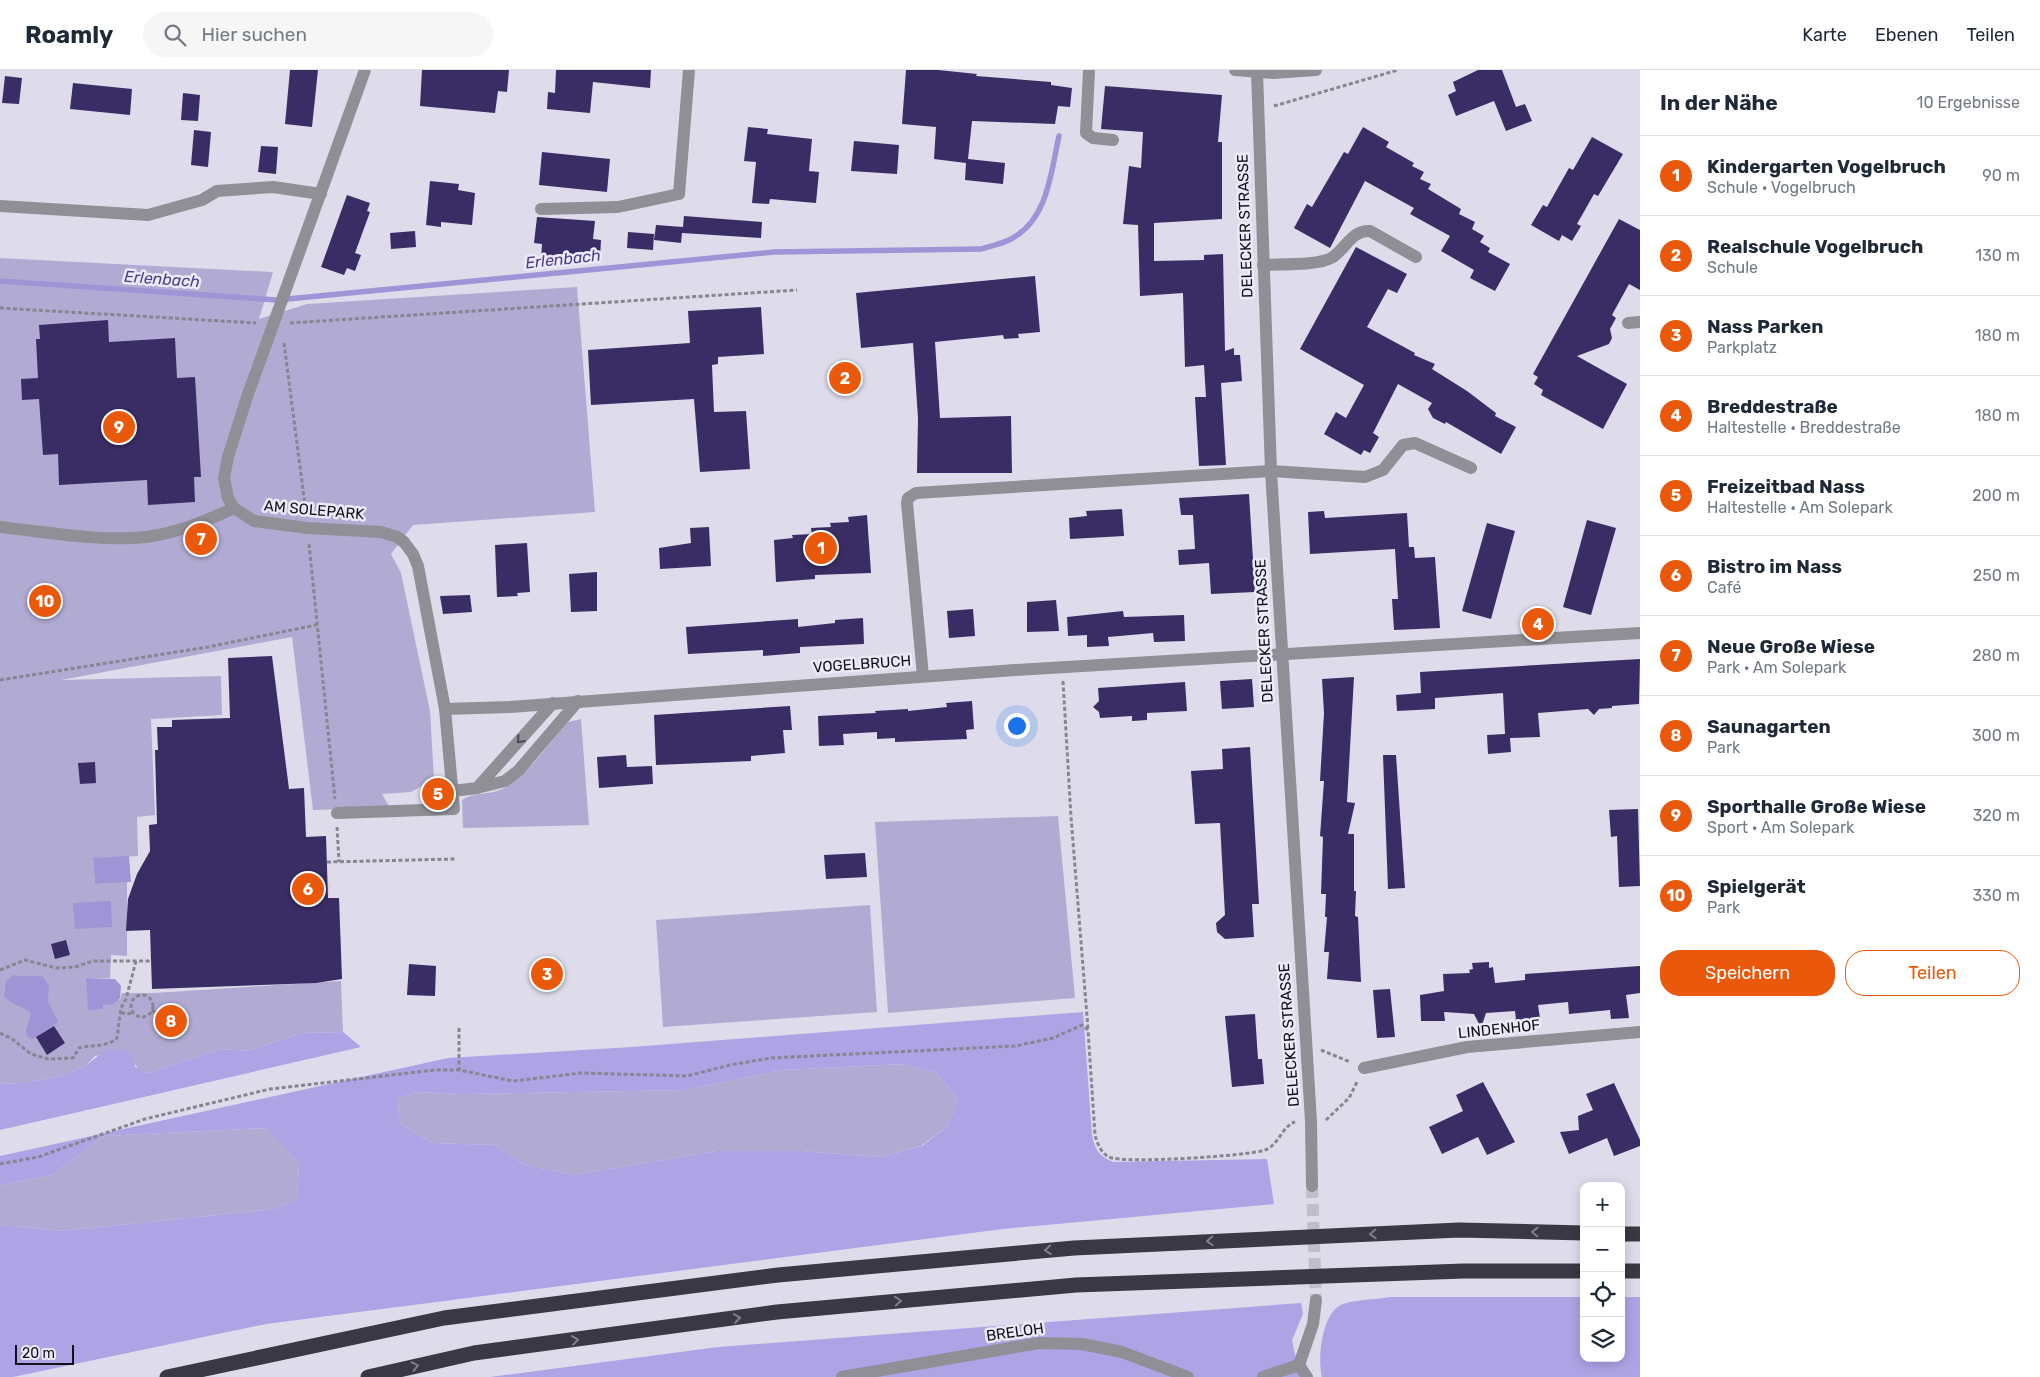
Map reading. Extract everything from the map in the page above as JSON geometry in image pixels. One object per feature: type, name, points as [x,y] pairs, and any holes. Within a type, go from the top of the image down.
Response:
[{"type":"highway","points":[[167,1377],[444,1318],[778,1275],[1074,1248],[1459,1230],[1580,1233]]},
{"type":"highway","points":[[1625,1234],[1640,1234]]},
{"type":"highway","points":[[368,1377],[474,1353],[778,1312],[1076,1285],[1464,1271],[1580,1271]]},
{"type":"highway","points":[[1625,1271],[1640,1271]]},
{"type":"street","points":[[0,527],[95,536],[146,537],[193,526],[234,508],[225,486],[225,468],[278,324],[300,253],[365,70]]},
{"type":"street","points":[[541,209],[618,207],[679,194],[689,70]]},
{"type":"street","points":[[1089,70],[1086,133],[1093,138],[1113,140]]},
{"type":"street","points":[[1234,70],[1257,72],[1316,70]]},
{"type":"street","name":"DELECKER STRASSE","points":[[1257,72],[1271,471],[1311,1121],[1312,1186]]},
{"type":"street","points":[[0,206],[148,215],[202,200],[217,190],[273,187],[321,194]]},
{"type":"street","points":[[1263,265],[1330,258],[1355,234],[1364,231],[1370,231],[1416,257]]},
{"type":"street","points":[[923,676],[907,503],[911,495],[1271,471],[1365,478],[1383,470],[1403,445],[1415,442],[1471,468]]},
{"type":"street","name":"AM SOLEPARK","points":[[234,508],[254,521],[307,528],[381,532],[397,537],[410,549],[418,566],[445,709],[454,809],[337,813]]},
{"type":"street","name":"VOGELBRUCH","points":[[445,709],[1062,667],[1640,633]]},
{"type":"street","points":[[453,790],[477,788],[505,781],[518,771],[578,701]]},
{"type":"street","points":[[477,788],[553,703]]},
{"type":"street","name":"LINDENHOF","points":[[1364,1068],[1467,1047],[1640,1032]]},
{"type":"street","points":[[1299,1365],[1313,1324],[1316,1300]]},
{"type":"street","name":"BRELOH","points":[[842,1377],[1039,1343],[1082,1344],[1122,1352],[1188,1377]]},
{"type":"street","points":[[1263,1377],[1299,1365]]},
{"type":"street","points":[[1299,1365],[1307,1377]]},
{"type":"path","points":[[1257,112],[1310,94],[1398,70]]},
{"type":"path","points":[[0,308],[215,322],[278,324],[797,290]]},
{"type":"path","points":[[278,324],[307,528],[337,813],[339,862]]},
{"type":"path","points":[[0,680],[208,647],[316,625]]},
{"type":"path","points":[[1062,667],[1070,817],[1095,1135],[1100,1148],[1108,1157],[1120,1160],[1179,1159],[1260,1152],[1272,1146],[1289,1124],[1326,1120],[1348,1098],[1364,1068],[1332,1053],[1305,1046]]},
{"type":"path","points":[[327,862],[455,859]]},
{"type":"path","points":[[0,970],[25,960],[56,968],[75,967],[92,961],[151,962]]},
{"type":"path","points":[[0,1034],[12,1039],[31,1054],[48,1059],[69,1060],[73,1058],[79,1048],[102,1045],[113,1041],[117,1038],[121,1013],[136,961]]},
{"type":"path","points":[[121,1013],[145,1017],[152,1010],[152,1001],[148,997],[141,995],[135,997],[131,1008],[134,1014]]},
{"type":"path","points":[[152,1010],[176,1034]]},
{"type":"path","points":[[0,1164],[38,1157],[145,1119],[270,1089],[435,1070],[459,1070],[514,1081],[581,1073],[687,1076],[730,1065],[772,1058],[1015,1046],[1053,1038],[1082,1025],[1088,1030]]},
{"type":"path","points":[[459,1028],[459,1070]]},
{"type":"shaded area","points":[[0,258],[273,272],[259,319],[307,304],[577,287],[595,512],[413,525],[391,554],[401,573],[430,711],[435,795],[427,783],[411,792],[382,794],[390,808],[313,810],[292,637],[61,680],[221,676],[222,715],[151,719],[155,815],[137,817],[138,856],[93,859],[95,884],[127,882],[127,956],[111,955],[110,978],[86,978],[103,1009],[102,1005],[120,999],[122,993],[153,993],[341,981],[343,1032],[302,1033],[248,1051],[220,1049],[148,1073],[138,1069],[127,1050],[95,1056],[85,1066],[62,1076],[23,1083],[0,1084]]},
{"type":"shaded area","points":[[581,719],[589,825],[463,828],[462,800],[472,795],[501,790],[514,782],[568,722]]},
{"type":"shaded area","points":[[1058,816],[1075,998],[888,1013],[875,822]]},
{"type":"shaded area","points":[[129,856],[131,882],[95,884],[93,858]]},
{"type":"shaded area","points":[[111,901],[112,927],[75,929],[73,903]]},
{"type":"shaded area","points":[[870,905],[877,1012],[663,1027],[656,920]]},
{"type":"shaded area","points":[[14,975],[43,977],[49,986],[48,1001],[58,1022],[33,1039],[28,1037],[26,1031],[31,1013],[10,1002],[4,996],[6,981]]},
{"type":"shaded area","points":[[86,978],[115,979],[121,986],[120,998],[113,1004],[103,1005],[103,1009],[88,1010]]},
{"type":"shaded area","points":[[1083,1012],[1092,1135],[1096,1149],[1101,1155],[1113,1162],[1267,1159],[1274,1204],[1003,1229],[266,1324],[13,1377],[0,1377],[0,1225],[62,1231],[275,1209],[297,1199],[299,1163],[267,1128],[103,1136],[52,1175],[0,1185],[0,1156],[448,1058],[632,1047]],"holes":[[[902,1064],[937,1073],[957,1098],[949,1125],[922,1146],[880,1157],[801,1151],[717,1151],[574,1175],[525,1165],[495,1145],[432,1143],[399,1123],[398,1098],[417,1092],[463,1094],[684,1090],[782,1070]]]},
{"type":"shaded area","points":[[343,1032],[361,1047],[0,1130],[0,1084],[23,1083],[62,1076],[85,1066],[106,1050],[127,1050],[134,1058],[135,1067],[148,1073],[220,1049],[248,1051],[302,1033]]},
{"type":"shaded area","points":[[902,1064],[937,1073],[957,1098],[949,1125],[921,1146],[880,1157],[801,1151],[717,1151],[574,1175],[525,1165],[495,1145],[432,1143],[399,1123],[398,1098],[417,1092],[463,1094],[684,1090],[782,1070]]},
{"type":"shaded area","points":[[268,1128],[299,1163],[297,1199],[275,1209],[62,1231],[0,1225],[0,1185],[52,1175],[103,1136]]},
{"type":"shaded area","points":[[1389,1297],[1580,1297],[1580,1362],[1625,1362],[1625,1297],[1640,1297],[1640,1377],[1322,1377],[1321,1348],[1330,1316],[1336,1308],[1343,1304]]},
{"type":"shaded area","points":[[1301,1303],[1303,1314],[1292,1340],[1300,1377],[490,1377],[718,1347]]},
{"type":"building","points":[[290,70],[318,70],[312,127],[285,124]]},
{"type":"building","points":[[422,70],[509,70],[507,92],[498,91],[495,113],[420,106]]},
{"type":"building","points":[[556,70],[651,70],[650,88],[593,82],[590,113],[547,109],[548,92],[555,93]]},
{"type":"building","points":[[906,70],[938,70],[977,74],[976,76],[1051,82],[1051,85],[1072,88],[1070,107],[1058,106],[1055,124],[972,121],[968,159],[1005,163],[1003,184],[965,180],[966,163],[934,159],[936,127],[902,124]]},
{"type":"building","points":[[1478,70],[1502,70],[1516,107],[1525,104],[1532,121],[1506,131],[1494,101],[1456,116],[1448,95],[1456,91],[1453,82]]},
{"type":"building","points":[[5,76],[22,78],[19,104],[2,103]]},
{"type":"building","points":[[73,83],[132,89],[130,115],[70,109]]},
{"type":"building","points":[[1105,86],[1222,95],[1218,142],[1222,142],[1222,219],[1154,223],[1154,261],[1204,260],[1204,255],[1223,254],[1225,351],[1234,348],[1234,355],[1240,355],[1242,381],[1221,383],[1226,465],[1199,466],[1195,397],[1206,397],[1204,365],[1185,367],[1183,293],[1140,296],[1138,225],[1123,224],[1129,166],[1141,168],[1143,132],[1101,129]]},
{"type":"building","points":[[183,93],[200,95],[198,121],[181,120]]},
{"type":"building","points":[[748,127],[768,129],[767,134],[812,139],[809,171],[819,172],[816,203],[770,199],[769,204],[752,203],[756,162],[744,161]]},
{"type":"building","points":[[1363,127],[1389,142],[1386,147],[1414,163],[1412,166],[1424,172],[1420,179],[1431,184],[1428,189],[1461,209],[1459,214],[1475,222],[1472,229],[1484,236],[1480,242],[1490,248],[1488,252],[1510,264],[1495,291],[1470,278],[1474,270],[1441,251],[1450,236],[1410,214],[1414,208],[1365,181],[1330,248],[1294,228],[1307,204],[1312,207],[1344,152],[1348,154]]},
{"type":"building","points":[[194,130],[211,132],[208,167],[191,165]]},
{"type":"building","points":[[1592,137],[1623,154],[1598,196],[1594,194],[1577,224],[1581,226],[1572,241],[1562,235],[1559,241],[1531,225],[1543,205],[1547,207],[1569,168],[1573,170]]},
{"type":"building","points":[[854,141],[899,145],[897,174],[851,171]]},
{"type":"building","points":[[261,146],[278,147],[276,174],[258,172]]},
{"type":"building","points":[[542,152],[610,159],[607,192],[539,185]]},
{"type":"building","points":[[430,181],[459,184],[458,190],[475,193],[472,225],[441,222],[441,227],[426,225]]},
{"type":"building","points":[[347,195],[370,203],[367,211],[370,212],[355,253],[361,255],[355,271],[347,268],[344,275],[321,267]]},
{"type":"building","points":[[684,216],[762,222],[761,238],[682,233],[681,243],[654,240],[656,225],[683,227]]},
{"type":"building","points":[[537,217],[595,221],[593,239],[601,240],[600,258],[558,254],[558,263],[541,261],[542,244],[534,243]]},
{"type":"building","points":[[1619,219],[1640,230],[1640,290],[1629,284],[1612,315],[1616,318],[1610,329],[1612,338],[1609,344],[1577,356],[1627,384],[1603,429],[1541,395],[1543,390],[1534,384],[1538,377],[1533,374]]},
{"type":"building","points":[[415,231],[416,247],[391,249],[390,233]]},
{"type":"building","points":[[628,232],[654,234],[653,250],[627,248]]},
{"type":"building","points":[[1356,247],[1407,274],[1397,293],[1388,289],[1367,327],[1415,353],[1414,355],[1435,364],[1432,369],[1467,391],[1496,413],[1495,416],[1516,427],[1501,454],[1446,422],[1445,424],[1433,418],[1428,409],[1432,403],[1398,384],[1373,433],[1379,437],[1370,453],[1364,450],[1361,455],[1324,434],[1336,412],[1346,418],[1364,385],[1300,349]]},
{"type":"building","points":[[1035,276],[1040,332],[1018,334],[1019,338],[1004,339],[1003,335],[935,342],[940,418],[1011,416],[1012,473],[917,473],[918,418],[913,343],[861,348],[856,293]]},
{"type":"building","points":[[761,307],[764,354],[718,357],[718,364],[712,365],[714,412],[746,411],[750,469],[700,472],[694,399],[591,405],[588,350],[690,343],[688,311]]},
{"type":"building","points":[[108,320],[109,342],[175,338],[177,378],[195,377],[201,477],[194,477],[195,502],[148,505],[147,480],[59,485],[58,454],[43,455],[39,399],[22,400],[21,379],[38,378],[36,339],[40,339],[39,325]]},
{"type":"building","points":[[1249,494],[1255,592],[1211,594],[1209,563],[1179,565],[1178,550],[1195,549],[1193,515],[1181,515],[1179,498]]},
{"type":"building","points":[[1122,509],[1124,536],[1070,539],[1069,518],[1087,516],[1086,511]]},
{"type":"building","points":[[1324,511],[1325,518],[1407,513],[1409,547],[1414,547],[1415,558],[1435,557],[1440,628],[1394,630],[1392,599],[1398,599],[1395,549],[1310,554],[1308,512]]},
{"type":"building","points":[[867,515],[871,573],[815,575],[815,579],[776,582],[774,540],[793,538],[792,535],[812,534],[811,528],[831,527],[830,523],[849,522],[848,517]]},
{"type":"building","points":[[1587,520],[1616,528],[1591,615],[1563,607]]},
{"type":"building","points":[[1487,523],[1515,531],[1491,619],[1462,611]]},
{"type":"building","points":[[709,527],[711,566],[660,569],[659,548],[691,543],[690,528]]},
{"type":"building","points":[[527,543],[530,592],[517,593],[518,596],[497,597],[495,545]]},
{"type":"building","points":[[597,572],[597,611],[571,612],[569,574]]},
{"type":"building","points":[[470,595],[472,612],[443,614],[440,596]]},
{"type":"building","points":[[1056,600],[1059,631],[1027,632],[1027,602]]},
{"type":"building","points":[[973,609],[975,636],[949,638],[947,611]]},
{"type":"building","points":[[1123,611],[1124,617],[1184,615],[1185,641],[1154,642],[1153,633],[1108,637],[1109,646],[1087,647],[1087,635],[1068,636],[1067,617]]},
{"type":"building","points":[[863,618],[864,644],[800,647],[800,653],[763,656],[763,650],[688,654],[686,627],[798,619],[798,627],[835,623],[835,620]]},
{"type":"building","points":[[272,656],[289,789],[304,788],[306,837],[326,836],[328,898],[339,898],[342,979],[316,983],[152,989],[150,930],[126,931],[128,899],[137,874],[150,851],[149,825],[157,824],[155,750],[158,750],[157,727],[172,727],[172,720],[230,718],[228,658]]},
{"type":"building","points":[[1640,659],[1639,704],[1599,709],[1594,715],[1588,709],[1538,713],[1540,737],[1510,738],[1511,752],[1488,754],[1487,735],[1505,734],[1503,693],[1435,698],[1435,709],[1397,711],[1396,695],[1421,693],[1420,672]]},
{"type":"building","points":[[1354,677],[1347,802],[1355,803],[1348,834],[1354,834],[1355,916],[1358,917],[1361,982],[1327,979],[1329,952],[1324,952],[1327,917],[1325,917],[1326,894],[1321,894],[1323,837],[1320,836],[1324,781],[1320,781],[1324,713],[1322,679]]},
{"type":"building","points":[[1252,679],[1254,707],[1222,709],[1220,681]]},
{"type":"building","points":[[1185,682],[1187,711],[1147,713],[1147,720],[1132,721],[1132,716],[1100,718],[1099,712],[1093,707],[1099,701],[1098,688]]},
{"type":"building","points":[[972,701],[974,729],[966,730],[967,739],[895,742],[895,738],[877,739],[877,732],[843,734],[844,745],[819,746],[818,716],[876,713],[875,711],[908,709],[908,711],[947,707],[946,703]]},
{"type":"building","points":[[790,706],[792,730],[783,730],[785,753],[751,756],[751,761],[656,765],[654,715]]},
{"type":"building","points":[[1250,747],[1259,904],[1252,904],[1254,937],[1225,939],[1217,932],[1216,923],[1225,915],[1220,823],[1195,824],[1191,771],[1223,769],[1222,749]]},
{"type":"building","points":[[626,755],[627,767],[652,766],[653,784],[599,788],[597,757]]},
{"type":"building","points":[[1383,755],[1396,755],[1405,888],[1388,889]]},
{"type":"building","points":[[95,762],[96,783],[80,784],[78,763]]},
{"type":"building","points":[[1638,809],[1640,886],[1619,887],[1617,836],[1611,837],[1609,810]]},
{"type":"building","points":[[865,853],[867,877],[826,879],[824,855]]},
{"type":"building","points":[[66,940],[70,955],[55,959],[51,944]]},
{"type":"building","points":[[1489,962],[1489,968],[1493,967],[1495,983],[1525,980],[1525,974],[1640,966],[1640,993],[1626,995],[1629,1018],[1611,1019],[1610,1010],[1569,1014],[1568,1002],[1538,1005],[1540,1018],[1516,1020],[1515,1011],[1486,1013],[1481,1028],[1474,1014],[1444,1012],[1445,1021],[1421,1021],[1420,995],[1444,991],[1443,974],[1470,973],[1469,970],[1473,969],[1472,963]]},
{"type":"building","points":[[409,964],[436,966],[435,996],[407,995]]},
{"type":"building","points":[[1390,989],[1395,1037],[1377,1038],[1373,990]]},
{"type":"building","points":[[1255,1014],[1258,1059],[1262,1059],[1264,1084],[1232,1087],[1225,1016]]},
{"type":"building","points":[[54,1026],[65,1043],[47,1055],[36,1037]]},
{"type":"building","points":[[1483,1082],[1515,1142],[1487,1155],[1478,1137],[1442,1154],[1429,1127],[1463,1111],[1456,1095]]},
{"type":"building","points":[[1614,1083],[1640,1140],[1640,1146],[1614,1156],[1607,1138],[1569,1154],[1560,1132],[1579,1130],[1578,1116],[1593,1110],[1586,1094]]},
{"type":"waterway","name":"Erlenbach","points":[[0,281],[277,300],[774,252],[981,249],[1011,239],[1023,231],[1033,220],[1046,194],[1059,136]]},
{"type":"tunnel","points":[[1312,1186],[1316,1300]]},
{"type":"place","name":"Realschule Vogelbruch","points":[[845,378]]},
{"type":"place","name":"Sporthalle Große Wiese","points":[[119,427]]},
{"type":"place","name":"Neue Große Wiese","points":[[201,539]]},
{"type":"place","name":"Kindergarten Vogelbruch","points":[[821,548]]},
{"type":"place","name":"Spielgerät","points":[[45,601]]},
{"type":"place","name":"Breddestraße","points":[[1538,624]]},
{"type":"place","name":"Freizeitbad Nass","points":[[438,794]]},
{"type":"place","name":"Bistro im Nass","points":[[308,889]]},
{"type":"place","name":"Nass Parken","points":[[547,974]]},
{"type":"place","name":"Saunagarten","points":[[171,1021]]}]
